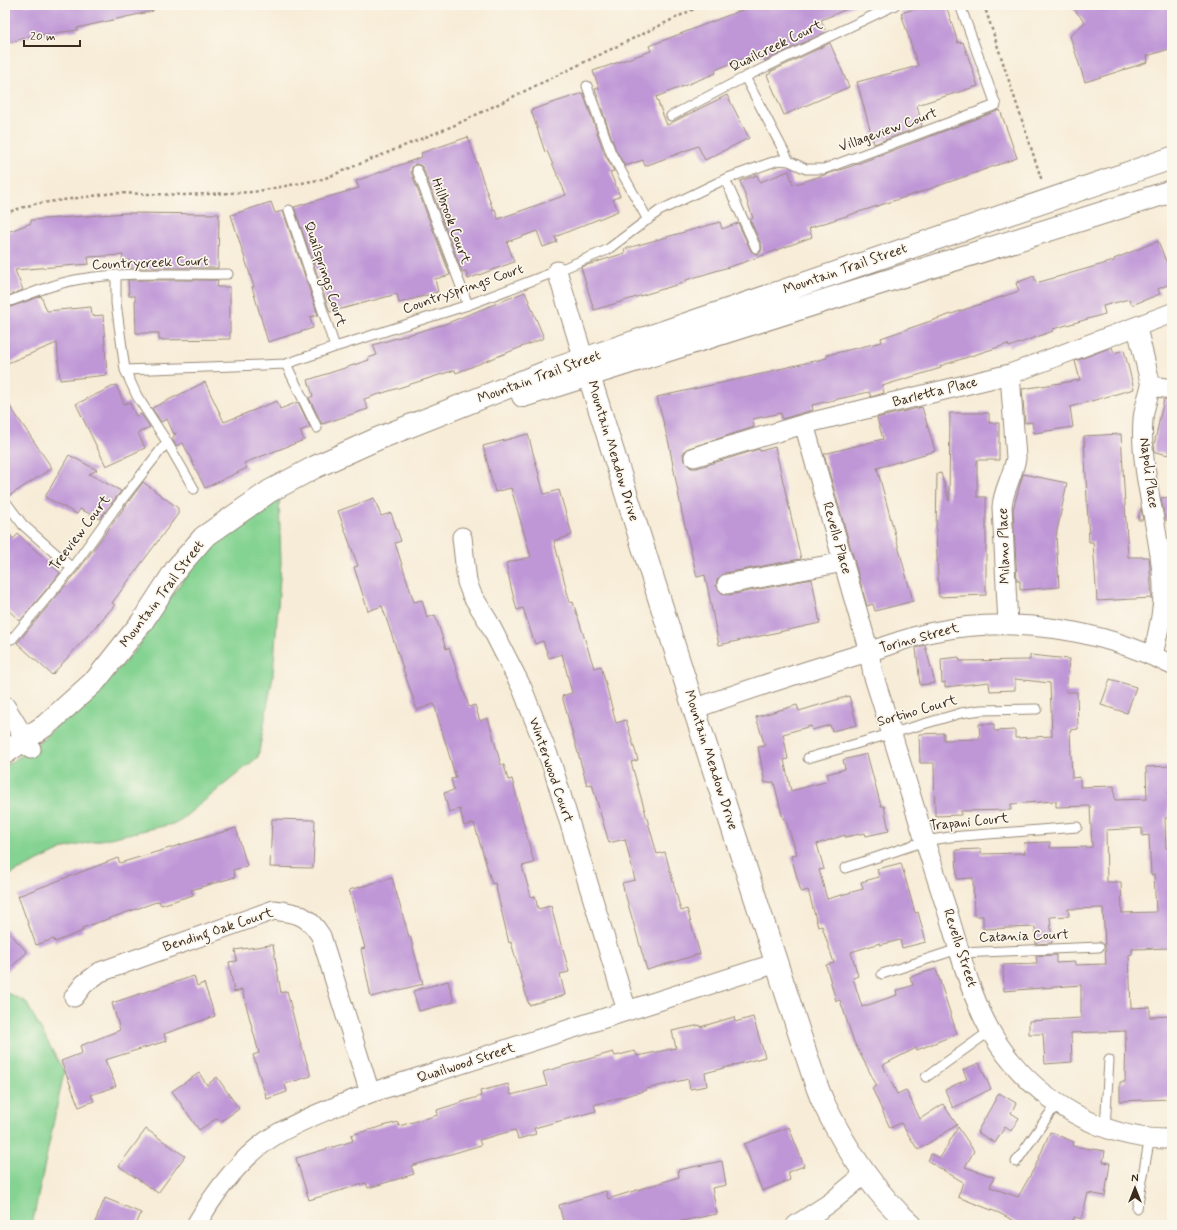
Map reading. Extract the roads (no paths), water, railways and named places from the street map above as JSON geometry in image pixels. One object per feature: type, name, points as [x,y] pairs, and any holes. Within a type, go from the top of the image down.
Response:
[{"type":"street","name":"Mountain Trail Street","points":[[587,368],[1049,200],[1172,158]]},
{"type":"street","name":"Mountain Trail Street","points":[[5,766],[46,725],[96,680],[142,622],[177,568],[204,537],[270,492],[315,467],[377,439],[549,371],[587,368],[1172,191]]},
{"type":"street","name":"Mountain Meadow Drive","points":[[557,271],[694,710],[806,1054],[825,1105],[851,1152],[901,1216],[911,1225]]},
{"type":"street","name":"Barletta Place","points":[[694,457],[804,424],[1010,374],[1137,328],[1172,313]]},
{"type":"street","points":[[1137,328],[1151,386],[1172,389]]},
{"type":"street","name":"Milano Place","points":[[1008,624],[1002,507],[1003,496],[1014,469],[1016,458],[1010,374]]},
{"type":"street","name":"Napoli Place","points":[[1151,386],[1143,417],[1143,434],[1145,462],[1161,554],[1163,586],[1163,613],[1153,655]]},
{"type":"street","name":"Revello Place","points":[[804,424],[870,652]]},
{"type":"street","name":"Winterwood Court","points":[[462,537],[467,582],[472,595],[522,688],[549,758],[627,1011]]},
{"type":"street","points":[[728,584],[844,562]]},
{"type":"street","name":"Torino Street","points":[[694,710],[789,676],[932,632],[971,625],[1008,624],[1082,633],[1103,638],[1153,655],[1172,665]]},
{"type":"street","name":"Revello Street","points":[[870,652],[872,674],[892,733],[960,953],[983,1019],[990,1031],[1000,1046],[1020,1069],[1057,1103],[1084,1120],[1105,1129],[1150,1137],[1172,1139]]},
{"type":"street","points":[[5,706],[28,744]]},
{"type":"street","name":"Mountain Trail Street","points":[[5,753],[28,744]]},
{"type":"street","name":"Bending Oak Court","points":[[74,997],[94,975],[120,964],[274,910],[298,913],[315,926],[321,936],[370,1094]]},
{"type":"street","name":"Quailwood Street","points":[[196,1225],[209,1202],[235,1170],[248,1157],[276,1135],[312,1116],[370,1094],[777,963]]},
{"type":"street","points":[[796,1225],[830,1203],[866,1173]]},
{"type":"lane","name":"Quailcreek Court","points":[[671,116],[745,76],[895,5]]},
{"type":"lane","name":"Villageview Court","points":[[789,161],[806,169],[824,169],[996,105],[960,5]]},
{"type":"lane","points":[[745,76],[789,161]]},
{"type":"lane","points":[[587,86],[612,153],[648,220]]},
{"type":"lane","name":"Countrysprings Court","points":[[125,370],[286,364],[468,305],[557,271],[607,250],[659,211],[725,179],[770,162],[779,160],[789,161]]},
{"type":"lane","name":"Hillbrook Court","points":[[417,170],[468,305]]},
{"type":"lane","points":[[725,179],[756,248]]},
{"type":"lane","name":"Quailsprings Court","points":[[289,210],[335,347]]},
{"type":"lane","name":"Countrycreek Court","points":[[5,303],[80,279],[116,275],[228,274]]},
{"type":"lane","points":[[116,275],[116,303],[125,370],[137,396],[167,442],[194,489]]},
{"type":"lane","points":[[286,364],[317,428]]},
{"type":"lane","name":"Treeview Court","points":[[12,639],[72,568],[113,511],[167,442]]},
{"type":"lane","points":[[5,501],[23,525],[72,568]]},
{"type":"lane","name":"Sortino Court","points":[[808,758],[968,712],[981,710],[1037,709]]},
{"type":"lane","name":"Trapani Court","points":[[845,868],[925,841],[950,837],[1077,827]]},
{"type":"lane","name":"Catania Court","points":[[882,974],[952,951],[960,953],[1100,947]]},
{"type":"lane","points":[[926,1077],[990,1031]]},
{"type":"lane","points":[[1105,1129],[1110,1060]]},
{"type":"lane","points":[[1016,1162],[1057,1103]]},
{"type":"lane","points":[[1137,1208],[1150,1137]]}]
